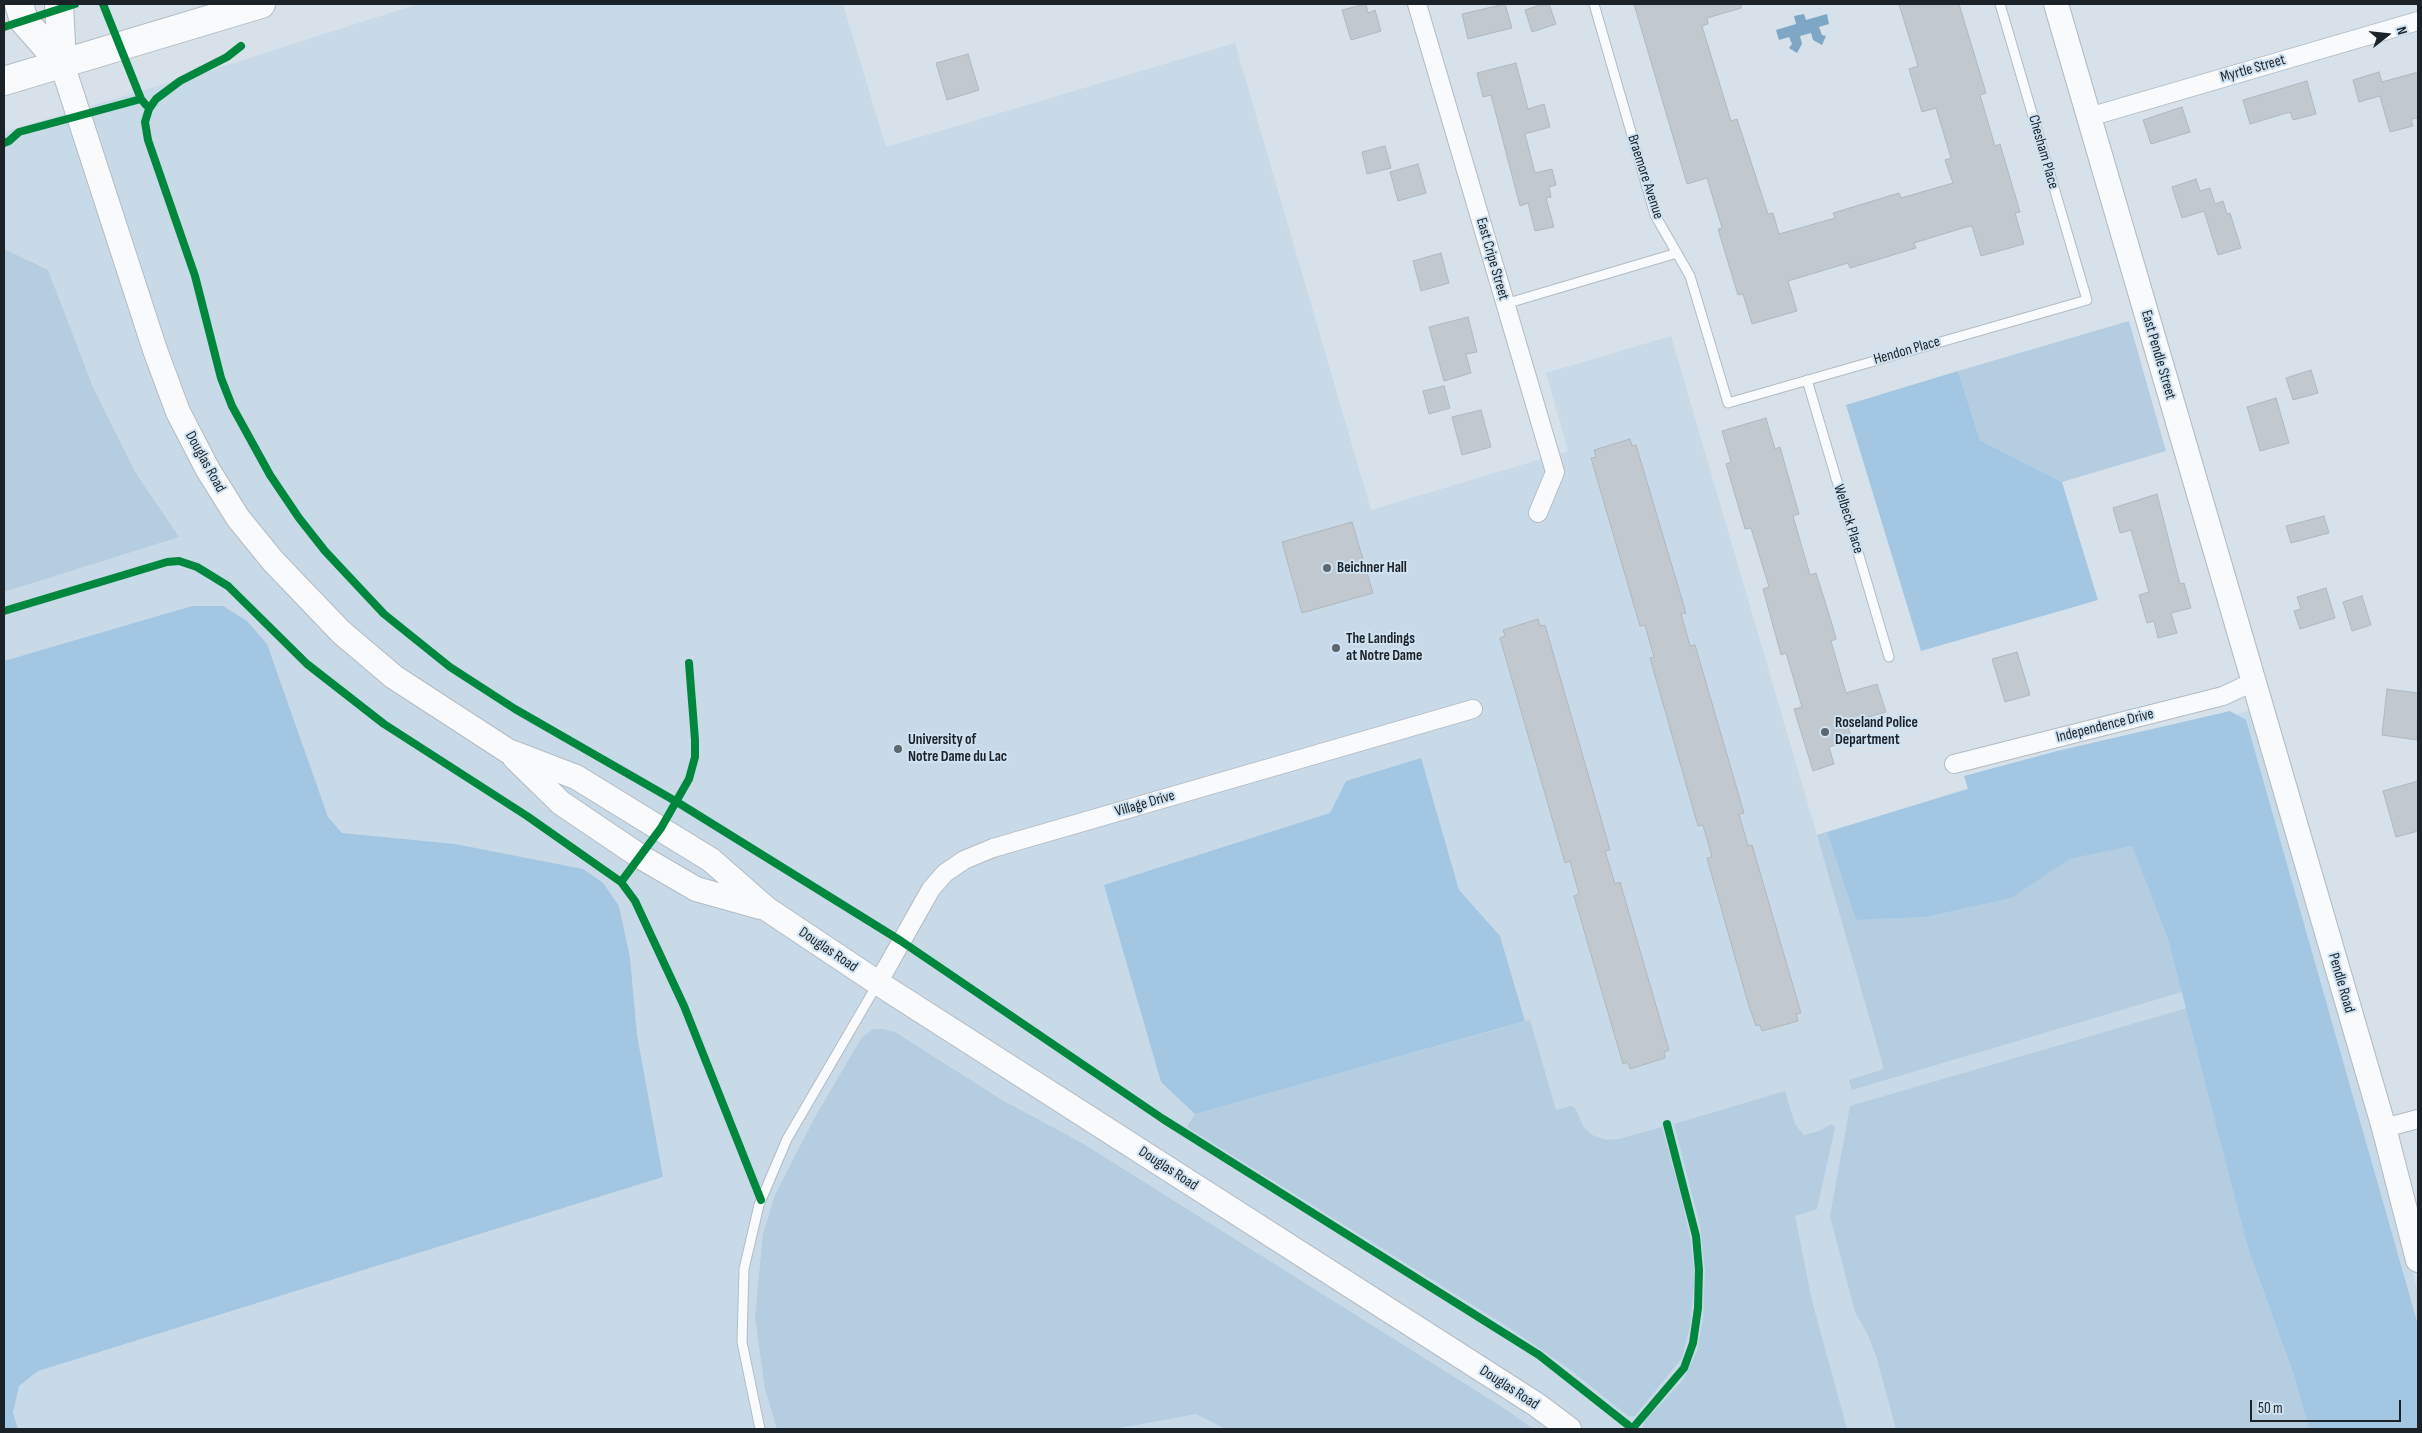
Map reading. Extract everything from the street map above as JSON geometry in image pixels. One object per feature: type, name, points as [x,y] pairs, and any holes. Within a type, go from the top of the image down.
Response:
[{"type":"main road","points":[[19,4],[24,20],[62,64]]},
{"type":"main road","points":[[59,4],[62,64]]},
{"type":"main road","points":[[4,81],[62,64],[210,11],[261,4]]},
{"type":"street","name":"East Cripe Street","points":[[1417,4],[1555,472],[1538,513]]},
{"type":"street","name":"East Pendle Street","points":[[2056,4],[2260,707]]},
{"type":"street","name":"Myrtle Street","points":[[2089,117],[2418,20]]},
{"type":"street","name":"Douglas Road","points":[[62,64],[155,350],[178,412],[208,470],[238,518],[273,561],[341,632],[394,677],[508,750],[576,777],[711,860],[767,909],[878,983],[1537,1405],[1569,1429]]},
{"type":"street","name":"Independence Drive","points":[[1954,764],[2223,696],[2254,682]]},
{"type":"street","name":"Pendle Road","points":[[2260,707],[2384,1128],[2418,1260]]},
{"type":"street","name":"Village Drive","points":[[878,983],[931,889],[945,873],[964,860],[993,848],[1474,709]]},
{"type":"street","name":"Douglas Road","points":[[508,750],[561,803],[640,857],[696,889],[767,909]]},
{"type":"street","points":[[2384,1128],[2418,1119]]},
{"type":"lane","name":"Braemore Avenue","points":[[1594,4],[1655,216],[1690,276],[1728,403]]},
{"type":"lane","name":"Chesham Place","points":[[2000,4],[2087,300]]},
{"type":"lane","points":[[1505,304],[1677,253]]},
{"type":"lane","name":"Hendon Place","points":[[1728,403],[2087,300]]},
{"type":"lane","name":"Welbeck Place","points":[[1807,380],[1890,657]]},
{"type":"lane","points":[[760,1429],[742,1342],[744,1269],[759,1205],[787,1139],[878,983]]},
{"type":"shaded area","name":"University of Notre Dame du Lac","points":[[418,4],[843,4],[886,147],[1235,43],[1371,510],[1568,451],[1546,373],[1671,336],[1817,835],[1962,790],[2251,710],[2418,1292],[2418,1429],[4,1429],[4,132],[224,66]]},
{"type":"shaded area","points":[[1804,14],[1806,20],[1827,14],[1829,24],[1819,27],[1822,35],[1826,36],[1822,45],[1813,40],[1811,33],[1800,36],[1802,44],[1797,53],[1789,48],[1792,44],[1789,37],[1779,40],[1776,30],[1796,24],[1794,16]]},
{"type":"shaded area","points":[[4,249],[48,270],[92,385],[135,472],[179,537],[4,592]]},
{"type":"shaded area","points":[[2129,321],[2166,451],[2062,482],[1980,440],[1958,371]]},
{"type":"shaded area","points":[[1958,371],[1980,440],[2062,482],[2098,600],[1921,651],[1846,405]]},
{"type":"shaded area","points":[[192,606],[223,606],[247,621],[267,644],[328,817],[342,833],[455,844],[583,869],[603,883],[619,906],[630,958],[637,1035],[663,1177],[38,1371],[19,1386],[13,1413],[18,1429],[4,1429],[4,661]]},
{"type":"shaded area","points":[[2230,711],[2246,720],[2418,1325],[2418,1429],[2309,1429],[2295,1379],[2248,1248],[2168,939],[2132,846],[2070,859],[2011,898],[1926,917],[1856,920],[1827,832],[1968,789],[1964,776],[2057,751]]},
{"type":"shaded area","points":[[1421,758],[1459,890],[1500,936],[1525,1021],[1195,1114],[1161,1082],[1104,885],[1330,813],[1346,781]]},
{"type":"shaded area","points":[[1827,832],[1856,920],[1926,917],[2010,898],[2070,859],[2132,846],[2168,939],[2182,992],[1852,1090],[1849,1080],[1884,1069],[1817,835]]},
{"type":"shaded area","points":[[2187,1008],[2248,1248],[2295,1380],[2309,1429],[1896,1429],[1877,1359],[1868,1335],[1855,1312],[1830,1216],[1850,1106]]},
{"type":"shaded area","points":[[1530,1020],[1556,1110],[1571,1106],[1575,1108],[1584,1128],[1594,1136],[1607,1140],[1619,1139],[1662,1127],[1682,1201],[1690,1237],[1695,1276],[1690,1326],[1682,1358],[1635,1416],[1629,1417],[1568,1368],[1508,1327],[1187,1127],[1195,1114]]},
{"type":"shaded area","points":[[874,1029],[895,1032],[1002,1100],[1082,1143],[1502,1407],[1533,1429],[1226,1429],[1196,1414],[1114,1429],[777,1429],[765,1389],[755,1317],[763,1234],[775,1195],[815,1117],[862,1037]]},
{"type":"shaded area","points":[[1785,1091],[1795,1124],[1804,1135],[1819,1131],[1832,1124],[1835,1128],[1817,1209],[1795,1216],[1812,1301],[1847,1429],[1643,1429],[1643,1423],[1683,1380],[1697,1351],[1703,1319],[1705,1271],[1700,1225],[1674,1124]]},
{"type":"building","points":[[1366,4],[1368,13],[1375,10],[1381,31],[1351,40],[1342,10]]},
{"type":"building","points":[[1505,4],[1512,28],[1468,39],[1462,14]]},
{"type":"building","points":[[1549,4],[1556,24],[1532,32],[1525,10]]},
{"type":"building","points":[[1634,4],[1741,4],[1741,8],[1707,18],[1708,24],[1702,26],[1731,121],[1737,119],[1768,214],[1773,213],[1779,234],[1835,218],[1833,213],[1899,193],[1901,198],[1953,183],[1945,160],[1951,158],[1936,108],[1922,112],[1909,69],[1918,66],[1899,4],[1959,4],[1986,93],[1980,95],[1995,146],[2000,144],[2020,212],[2015,213],[2024,244],[1981,256],[1972,226],[1966,227],[1914,243],[1916,248],[1850,268],[1848,263],[1788,281],[1797,311],[1752,324],[1743,294],[1738,295],[1718,229],[1722,228],[1707,178],[1687,184]]},
{"type":"building","points":[[968,54],[979,90],[947,100],[936,63]]},
{"type":"building","points":[[1516,63],[1528,109],[1544,104],[1550,127],[1525,134],[1535,173],[1552,169],[1556,185],[1549,187],[1551,197],[1546,198],[1554,227],[1535,231],[1528,203],[1520,206],[1491,95],[1483,97],[1477,73]]},
{"type":"building","points":[[2379,72],[2382,82],[2418,72],[2418,118],[2411,119],[2413,126],[2390,132],[2380,96],[2359,102],[2353,80]]},
{"type":"building","points":[[2307,81],[2316,114],[2293,120],[2290,112],[2250,124],[2243,100]]},
{"type":"building","points":[[2182,107],[2190,132],[2151,144],[2143,120]]},
{"type":"building","points":[[1385,146],[1391,168],[1367,174],[1362,152]]},
{"type":"building","points":[[1418,164],[1426,193],[1398,201],[1390,172]]},
{"type":"building","points":[[2196,179],[2200,191],[2210,188],[2215,204],[2223,201],[2227,214],[2230,213],[2241,248],[2218,255],[2204,211],[2182,218],[2172,187]]},
{"type":"building","points":[[1441,253],[1449,283],[1421,291],[1413,261]]},
{"type":"building","points":[[1468,317],[1477,352],[1466,354],[1471,373],[1444,381],[1429,327]]},
{"type":"building","points":[[2311,370],[2318,393],[2293,400],[2286,378]]},
{"type":"building","points":[[1444,386],[1450,408],[1429,414],[1423,391]]},
{"type":"building","points":[[2276,398],[2289,443],[2260,451],[2247,407]]},
{"type":"building","points":[[1481,410],[1491,447],[1462,455],[1452,417]]},
{"type":"building","points":[[1766,418],[1775,449],[1780,447],[1799,514],[1793,516],[1810,575],[1816,573],[1832,624],[1836,639],[1831,641],[1846,693],[1877,684],[1886,712],[1847,723],[1852,740],[1829,747],[1834,764],[1813,771],[1794,709],[1802,707],[1786,653],[1781,655],[1763,589],[1769,587],[1751,528],[1745,529],[1726,464],[1731,462],[1722,431]]},
{"type":"building","points":[[1630,439],[1632,446],[1636,445],[1686,613],[1681,614],[1690,646],[1695,645],[1744,813],[1739,814],[1748,846],[1752,845],[1801,1013],[1796,1014],[1798,1021],[1762,1031],[1760,1025],[1756,1026],[1748,1003],[1707,858],[1712,857],[1703,825],[1698,826],[1650,658],[1654,657],[1645,625],[1640,626],[1591,458],[1596,457],[1594,450]]},
{"type":"building","points":[[2157,494],[2180,584],[2184,583],[2191,608],[2171,613],[2177,633],[2158,638],[2154,621],[2147,623],[2139,595],[2149,592],[2131,530],[2120,533],[2113,508]]},
{"type":"building","points":[[2324,516],[2329,533],[2291,543],[2286,526]]},
{"type":"building","name":"Beichner Hall","points":[[1352,522],[1373,593],[1302,613],[1282,542]]},
{"type":"building","points":[[2326,588],[2335,618],[2300,629],[2294,611],[2301,609],[2297,597]]},
{"type":"building","points":[[2362,596],[2371,625],[2352,631],[2343,602]]},
{"type":"building","points":[[1538,619],[1540,626],[1545,625],[1610,850],[1605,851],[1615,884],[1620,882],[1669,1050],[1664,1052],[1665,1058],[1630,1069],[1628,1062],[1623,1064],[1574,896],[1579,894],[1570,861],[1565,863],[1500,638],[1505,636],[1503,630]]},
{"type":"building","points":[[2017,652],[2030,695],[2005,702],[1992,659]]},
{"type":"building","points":[[2387,689],[2418,693],[2417,740],[2382,735]]},
{"type":"building","points":[[2418,781],[2418,831],[2396,837],[2383,791]]},
{"type":"cycle path","points":[[4,27],[75,4]]},
{"type":"cycle path","points":[[103,4],[141,99],[146,105]]},
{"type":"cycle path","points":[[241,46],[227,57],[180,81],[156,99],[149,109],[145,122],[148,140],[195,276],[221,378],[232,406],[270,475],[299,518],[325,551],[384,614],[450,667],[515,709],[677,802],[901,941],[1163,1119],[1539,1355],[1633,1429]]},
{"type":"cycle path","points":[[4,143],[19,132],[141,99]]},
{"type":"cycle path","points":[[4,611],[167,562],[179,561],[197,567],[228,586],[307,664],[384,724],[527,816],[621,882],[661,828],[689,779],[695,757],[689,663]]},
{"type":"cycle path","points":[[621,882],[635,901],[684,1006],[761,1200]]},
{"type":"cycle path","points":[[1632,1429],[1684,1368],[1693,1343],[1698,1308],[1699,1270],[1696,1236],[1667,1124]]},
{"type":"place","name":"Beichner Hall","points":[[1327,568]]},
{"type":"place","name":"The Landings at Notre Dame","points":[[1336,648]]},
{"type":"place","name":"Roseland Police Department","points":[[1825,732]]},
{"type":"place","name":"University of Notre Dame du Lac","points":[[898,749]]}]
